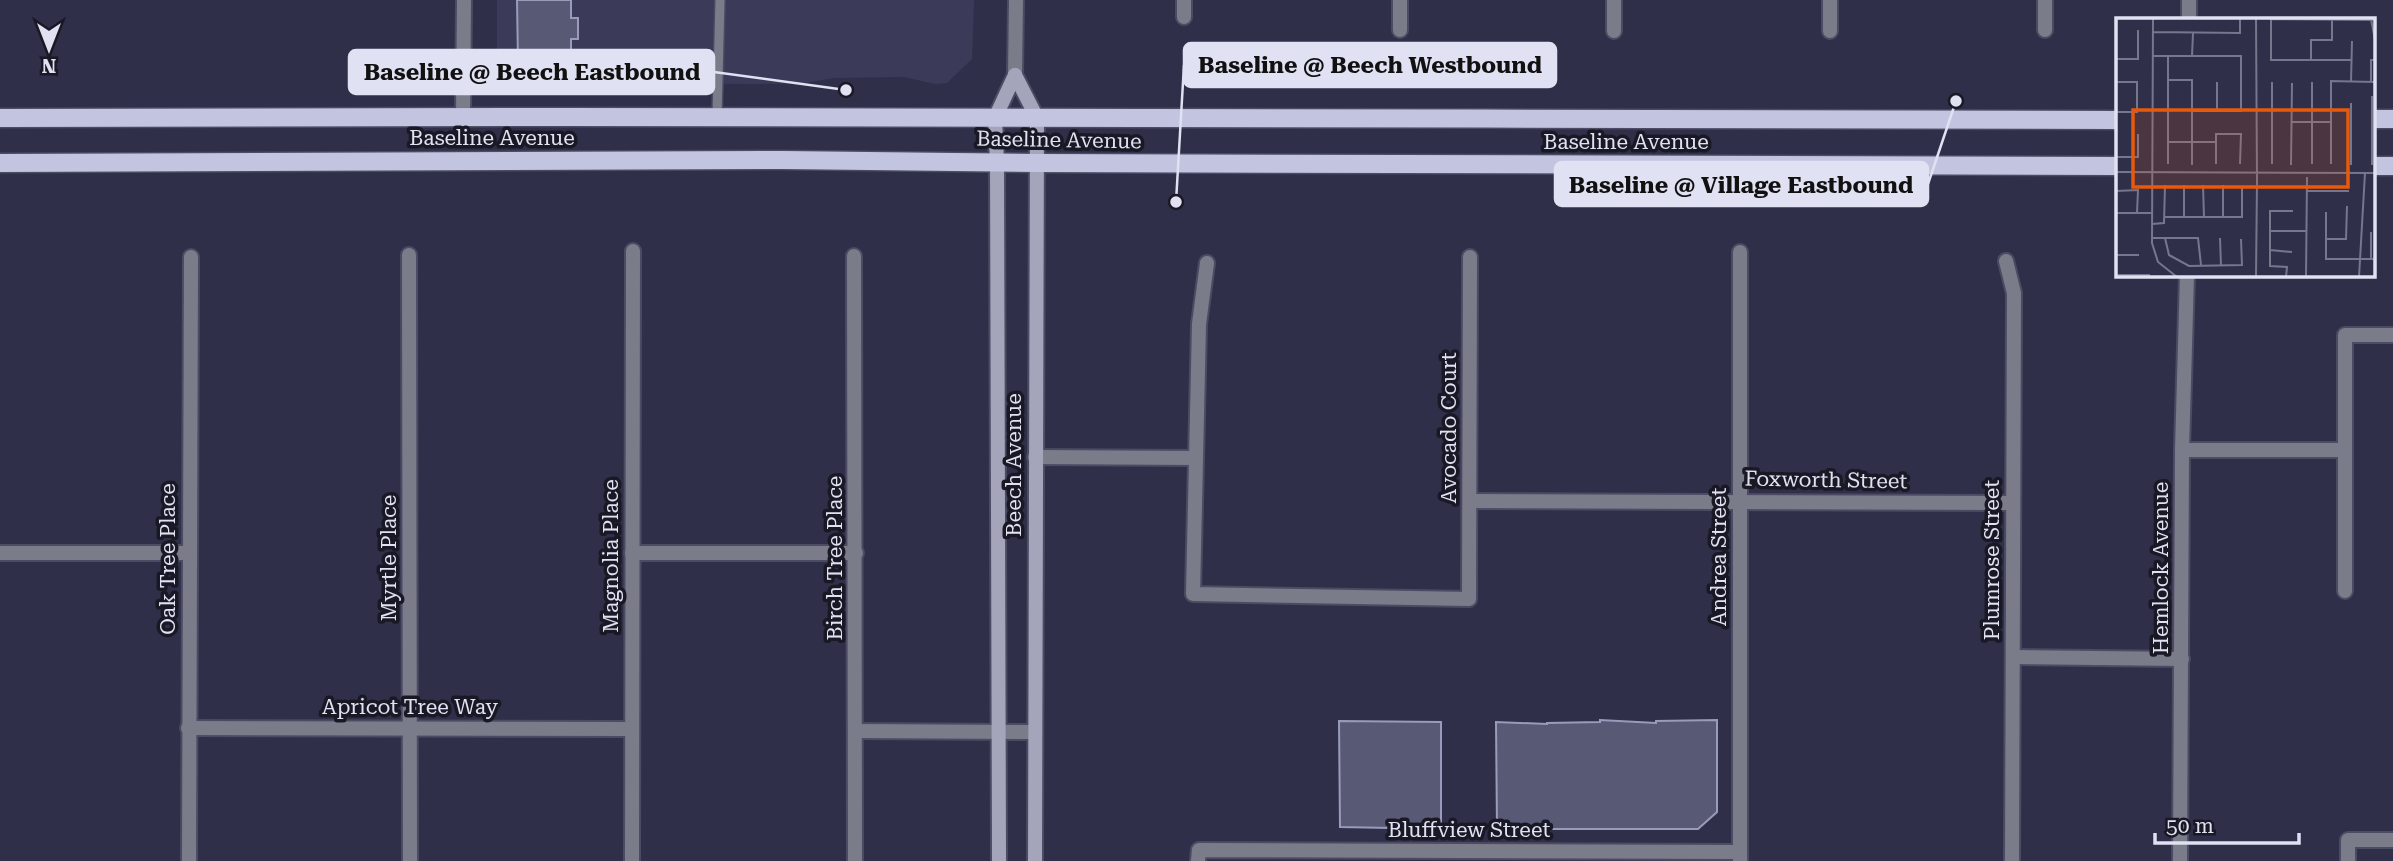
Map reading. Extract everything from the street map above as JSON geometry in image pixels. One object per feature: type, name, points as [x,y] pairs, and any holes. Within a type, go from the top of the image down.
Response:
[{"type":"main road","name":"Beech Avenue","points":[[999,861],[998,162],[995,118],[1015,75]]},
{"type":"main road","name":"Beech Avenue","points":[[1015,75],[1037,118],[1035,861]]},
{"type":"main road","name":"Baseline Avenue","points":[[0,118],[463,116],[2116,120]]},
{"type":"main road","name":"Baseline Avenue","points":[[0,163],[755,160],[2116,166]]},
{"type":"street","points":[[463,116],[464,0]]},
{"type":"street","name":"Beech Avenue","points":[[1015,75],[1016,0]]},
{"type":"street","points":[[1184,0],[1184,17]]},
{"type":"street","points":[[1400,0],[1400,30]]},
{"type":"street","points":[[1614,0],[1614,31]]},
{"type":"street","points":[[1830,0],[1830,31]]},
{"type":"street","points":[[2045,0],[2045,30]]},
{"type":"street","points":[[2189,0],[2189,18]]},
{"type":"street","name":"Magnolia Place","points":[[632,861],[633,251]]},
{"type":"street","name":"Andrea Street","points":[[1740,252],[1740,856]]},
{"type":"street","name":"Myrtle Place","points":[[409,254],[410,861]]},
{"type":"street","name":"Birch Tree Place","points":[[854,256],[855,861]]},
{"type":"street","name":"Oak Tree Place","points":[[189,861],[191,257]]},
{"type":"street","name":"Avocado Court","points":[[1196,458],[1193,594],[1469,599],[1469,257]]},
{"type":"street","name":"Plumrose Street","points":[[2006,261],[2014,293],[2012,861]]},
{"type":"street","points":[[1035,457],[1196,458],[1199,324],[1206,264]]},
{"type":"street","name":"Hemlock Avenue","points":[[2180,861],[2182,450],[2187,276]]},
{"type":"street","points":[[2345,591],[2345,335],[2393,335]]},
{"type":"street","points":[[2182,450],[2344,450]]},
{"type":"street","name":"Foxworth Street","points":[[1470,501],[2014,503]]},
{"type":"street","points":[[0,553],[190,553]]},
{"type":"street","points":[[632,553],[856,553]]},
{"type":"street","points":[[2013,657],[2182,659]]},
{"type":"street","name":"Apricot Tree Way","points":[[188,728],[632,729]]},
{"type":"street","points":[[856,731],[1035,732]]},
{"type":"street","points":[[2348,861],[2348,840],[2393,840]]},
{"type":"street","name":"Bluffview Street","points":[[1198,855],[1740,856]]},
{"type":"lane","points":[[717,118],[720,0]]},
{"type":"shaded area","points":[[497,0],[974,0],[972,59],[947,83],[935,84],[904,77],[835,78],[798,84],[513,83],[497,66]]},
{"type":"building","points":[[517,0],[571,0],[571,18],[578,18],[578,39],[571,39],[571,61],[518,62]]},
{"type":"building","points":[[1600,720],[1656,723],[1717,720],[1717,812],[1698,829],[1497,829],[1496,722],[1547,724]]},
{"type":"building","points":[[1339,721],[1441,722],[1441,829],[1340,827]]},
{"type":"place","name":"Baseline @ Beech Eastbound","points":[[846,90]]},
{"type":"place","name":"Baseline @ Village Eastbound","points":[[1956,101]]},
{"type":"place","name":"Baseline @ Beech Westbound","points":[[1176,202]]}]
